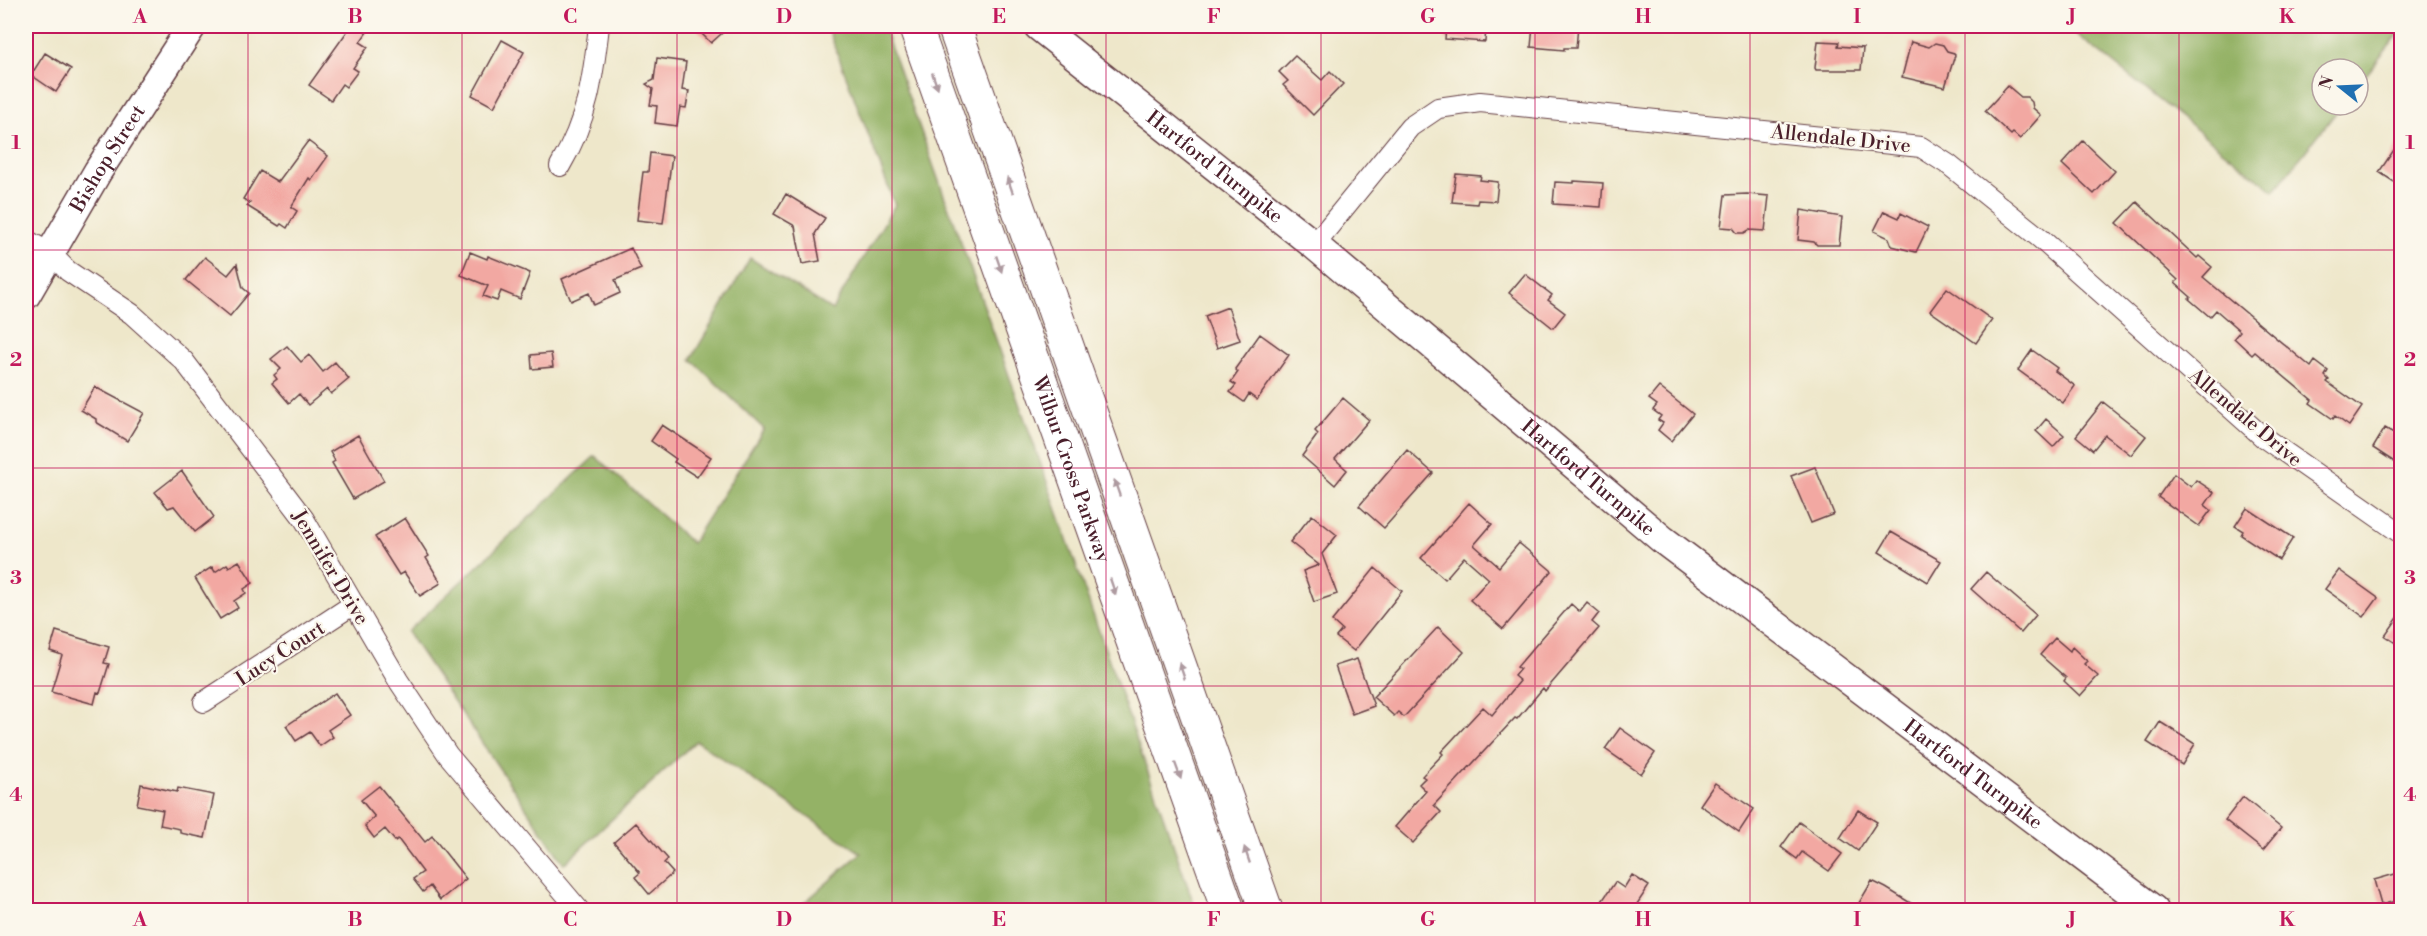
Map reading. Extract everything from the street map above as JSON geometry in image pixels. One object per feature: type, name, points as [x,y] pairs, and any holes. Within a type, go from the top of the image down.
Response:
[{"type":"highway","name":"Wilbur Cross Parkway","points":[[915,26],[1227,910]]},
{"type":"highway","name":"Wilbur Cross Parkway","points":[[954,26],[1266,910]]},
{"type":"main road","name":"Bishop Street","points":[[26,295],[98,171],[192,26]]},
{"type":"main road","name":"Hartford Turnpike","points":[[1038,26],[1314,245],[1663,540],[2154,910]]},
{"type":"street","points":[[560,166],[578,133],[588,101],[598,26]]},
{"type":"street","name":"Allendale Drive","points":[[1314,245],[1410,127],[1438,108],[1480,102],[1921,147],[1949,165],[2042,238],[2263,437],[2402,534]]},
{"type":"street","name":"Jennifer Drive","points":[[26,240],[50,253],[69,271],[132,314],[184,360],[304,519],[398,680],[448,755],[579,910]]},
{"type":"street","name":"Lucy Court","points":[[204,702],[354,604]]},
{"type":"green space","points":[[827,26],[883,26],[1037,453],[1196,910],[796,910],[861,853],[696,741],[564,864],[407,632],[595,456],[692,543],[764,429],[691,359],[750,258],[832,310],[895,205]]},
{"type":"green space","points":[[2066,26],[2401,26],[2402,30],[2370,70],[2370,57],[2310,57],[2310,117],[2333,117],[2274,191]]},
{"type":"building","points":[[351,26],[357,26],[367,32],[360,42],[368,47],[353,68],[358,71],[346,87],[342,84],[331,100],[309,85]]},
{"type":"building","points":[[694,26],[730,26],[711,43]]},
{"type":"building","points":[[1446,26],[1486,26],[1485,42],[1445,39]]},
{"type":"building","points":[[1533,26],[1578,26],[1576,48],[1564,48],[1564,50],[1531,47]]},
{"type":"building","points":[[502,40],[524,52],[494,107],[472,95]]},
{"type":"building","points":[[1818,41],[1839,42],[1838,46],[1863,48],[1861,70],[1816,70]]},
{"type":"building","points":[[1911,42],[1929,47],[1935,43],[1943,45],[1947,51],[1954,53],[1945,87],[1902,77]]},
{"type":"building","points":[[45,53],[71,69],[56,92],[31,75]]},
{"type":"building","points":[[1295,56],[1322,80],[1330,71],[1343,84],[1313,115],[1283,85],[1288,81],[1279,72]]},
{"type":"building","points":[[657,58],[686,62],[682,90],[689,91],[686,108],[680,107],[677,126],[655,123],[657,106],[650,105],[653,89],[646,84],[654,80]]},
{"type":"building","points":[[2008,86],[2021,97],[2027,97],[2032,102],[2033,108],[2041,115],[2020,139],[2013,133],[2011,135],[1985,111]]},
{"type":"building","points":[[2402,138],[2402,187],[2379,172]]},
{"type":"building","points":[[308,141],[328,156],[311,180],[309,178],[291,207],[297,211],[287,228],[281,224],[279,226],[247,206],[250,203],[243,199],[260,171],[278,182]]},
{"type":"building","points":[[2083,141],[2115,171],[2094,194],[2062,164]]},
{"type":"building","points":[[650,153],[672,156],[663,223],[637,220],[643,172],[648,172]]},
{"type":"building","points":[[1456,174],[1481,176],[1480,180],[1498,182],[1496,201],[1478,200],[1477,204],[1452,202]]},
{"type":"building","points":[[1574,181],[1603,183],[1601,207],[1553,204],[1555,182],[1574,183]]},
{"type":"building","points":[[786,194],[825,218],[815,234],[820,261],[802,264],[795,226],[774,214]]},
{"type":"building","points":[[1725,195],[1769,196],[1765,231],[1749,230],[1737,233],[1733,228],[1721,227]]},
{"type":"building","points":[[2137,202],[2197,258],[2199,256],[2212,267],[2203,277],[2311,367],[2315,361],[2328,371],[2325,376],[2329,380],[2327,382],[2362,407],[2349,426],[2335,416],[2333,419],[2310,403],[2312,400],[2255,352],[2252,355],[2234,338],[2240,331],[2216,310],[2210,317],[2189,299],[2191,297],[2175,283],[2178,280],[2117,223]]},
{"type":"building","points":[[1801,210],[1842,217],[1839,245],[1817,245],[1814,242],[1798,240]]},
{"type":"building","points":[[1884,211],[1899,218],[1901,213],[1928,227],[1916,252],[1892,246],[1889,238],[1874,231]]},
{"type":"building","points":[[631,248],[641,269],[615,280],[620,293],[594,305],[589,293],[571,301],[562,279]]},
{"type":"building","points":[[470,252],[487,259],[488,256],[530,273],[520,299],[501,291],[497,301],[483,296],[488,286],[461,275]]},
{"type":"building","points":[[205,257],[228,275],[237,264],[243,288],[249,293],[230,316],[186,280]]},
{"type":"building","points":[[1525,274],[1552,295],[1548,300],[1565,313],[1553,328],[1509,293]]},
{"type":"building","points":[[1947,288],[1992,320],[1976,343],[1930,311]]},
{"type":"building","points":[[1228,307],[1240,340],[1217,348],[1205,316]]},
{"type":"building","points":[[1260,334],[1289,355],[1257,400],[1249,394],[1244,402],[1230,392],[1236,385],[1231,382],[1238,372],[1235,369]]},
{"type":"building","points":[[287,346],[301,362],[309,355],[323,372],[335,362],[349,379],[331,394],[327,389],[308,405],[299,394],[289,403],[272,383],[277,379],[274,375],[281,369],[271,359]]},
{"type":"building","points":[[2032,350],[2057,368],[2055,371],[2075,386],[2063,403],[2018,370]]},
{"type":"building","points":[[551,353],[553,367],[532,369],[531,355]]},
{"type":"building","points":[[95,387],[144,413],[127,441],[81,410]]},
{"type":"building","points":[[1659,387],[1693,414],[1671,441],[1658,430],[1663,423],[1658,420],[1661,416],[1653,410],[1657,405],[1649,399]]},
{"type":"building","points":[[1343,398],[1369,420],[1335,459],[1347,470],[1335,485],[1302,456],[1318,434],[1315,431]]},
{"type":"building","points":[[2103,402],[2146,436],[2131,455],[2105,435],[2093,450],[2076,436]]},
{"type":"building","points":[[2046,419],[2064,435],[2053,447],[2036,431]]},
{"type":"building","points":[[662,425],[711,457],[697,477],[674,462],[676,459],[651,441]]},
{"type":"building","points":[[2385,428],[2402,438],[2402,467],[2373,448]]},
{"type":"building","points":[[358,435],[384,481],[353,499],[332,463],[335,461],[330,452]]},
{"type":"building","points":[[1407,450],[1433,473],[1384,528],[1359,506]]},
{"type":"building","points":[[1815,467],[1834,514],[1811,523],[1791,476]]},
{"type":"building","points":[[182,471],[214,517],[195,532],[174,506],[168,508],[155,492]]},
{"type":"building","points":[[2174,474],[2191,487],[2196,480],[2214,492],[2205,505],[2211,510],[2199,526],[2158,497]]},
{"type":"building","points":[[1469,503],[1492,524],[1474,545],[1499,567],[1519,543],[1552,571],[1503,629],[1470,600],[1489,579],[1464,557],[1445,579],[1421,558]]},
{"type":"building","points":[[2247,508],[2293,538],[2279,560],[2241,535],[2243,531],[2235,526]]},
{"type":"building","points":[[1312,515],[1337,535],[1322,554],[1337,594],[1314,602],[1303,571],[1319,565],[1290,542]]},
{"type":"building","points":[[405,518],[429,556],[426,558],[441,583],[420,596],[404,572],[399,575],[375,537]]},
{"type":"building","points":[[1891,532],[1941,561],[1928,582],[1879,552]]},
{"type":"building","points":[[239,561],[253,583],[244,589],[246,593],[234,601],[238,608],[220,619],[195,578],[212,567],[215,572],[227,564],[229,567]]},
{"type":"building","points":[[1375,568],[1402,591],[1354,651],[1336,637],[1342,630],[1332,621]]},
{"type":"building","points":[[2339,570],[2378,598],[2364,617],[2325,589]]},
{"type":"building","points":[[1986,572],[2036,615],[2021,633],[1971,589]]},
{"type":"building","points":[[1587,603],[1599,613],[1592,622],[1599,628],[1545,691],[1543,688],[1517,719],[1515,718],[1434,805],[1441,812],[1413,843],[1395,827],[1426,791],[1419,784],[1425,778],[1422,776],[1483,707],[1492,715],[1520,681],[1514,676],[1520,669],[1517,667],[1571,604],[1580,612]]},
{"type":"building","points":[[2402,612],[2402,647],[2385,636]]},
{"type":"building","points":[[1438,627],[1464,652],[1404,717],[1398,712],[1394,716],[1373,697]]},
{"type":"building","points":[[56,631],[109,647],[104,663],[109,664],[94,704],[51,692],[62,655],[50,651]]},
{"type":"building","points":[[2055,638],[2070,651],[2072,647],[2087,661],[2084,664],[2098,676],[2080,696],[2064,681],[2066,678],[2040,655]]},
{"type":"building","points":[[1357,659],[1374,706],[1352,714],[1335,666]]},
{"type":"building","points":[[335,693],[350,715],[328,730],[333,737],[320,746],[310,732],[296,741],[286,726]]},
{"type":"building","points":[[2160,722],[2195,744],[2182,765],[2147,742]]},
{"type":"building","points":[[1620,728],[1655,753],[1641,774],[1605,749]]},
{"type":"building","points":[[1715,783],[1754,809],[1739,832],[1700,805]]},
{"type":"building","points":[[141,784],[177,792],[178,788],[214,795],[205,838],[180,833],[180,829],[160,825],[163,810],[137,805]]},
{"type":"building","points":[[379,786],[425,842],[432,836],[466,879],[440,900],[430,886],[423,892],[413,879],[423,872],[398,839],[395,841],[385,829],[374,838],[365,826],[375,817],[361,800]]},
{"type":"building","points":[[2243,797],[2281,828],[2263,850],[2225,820]]},
{"type":"building","points":[[1858,810],[1877,822],[1858,851],[1840,838]]},
{"type":"building","points":[[1799,822],[1842,854],[1829,871],[1802,852],[1797,859],[1781,847]]},
{"type":"building","points":[[636,823],[668,859],[664,863],[673,873],[649,894],[635,877],[640,873],[614,842]]},
{"type":"building","points":[[2402,872],[2402,899],[2381,905],[2374,880]]},
{"type":"building","points":[[1632,875],[1649,886],[1633,910],[1596,910],[1615,882],[1624,888]]},
{"type":"building","points":[[1872,881],[1922,910],[1871,910],[1859,903]]}]
